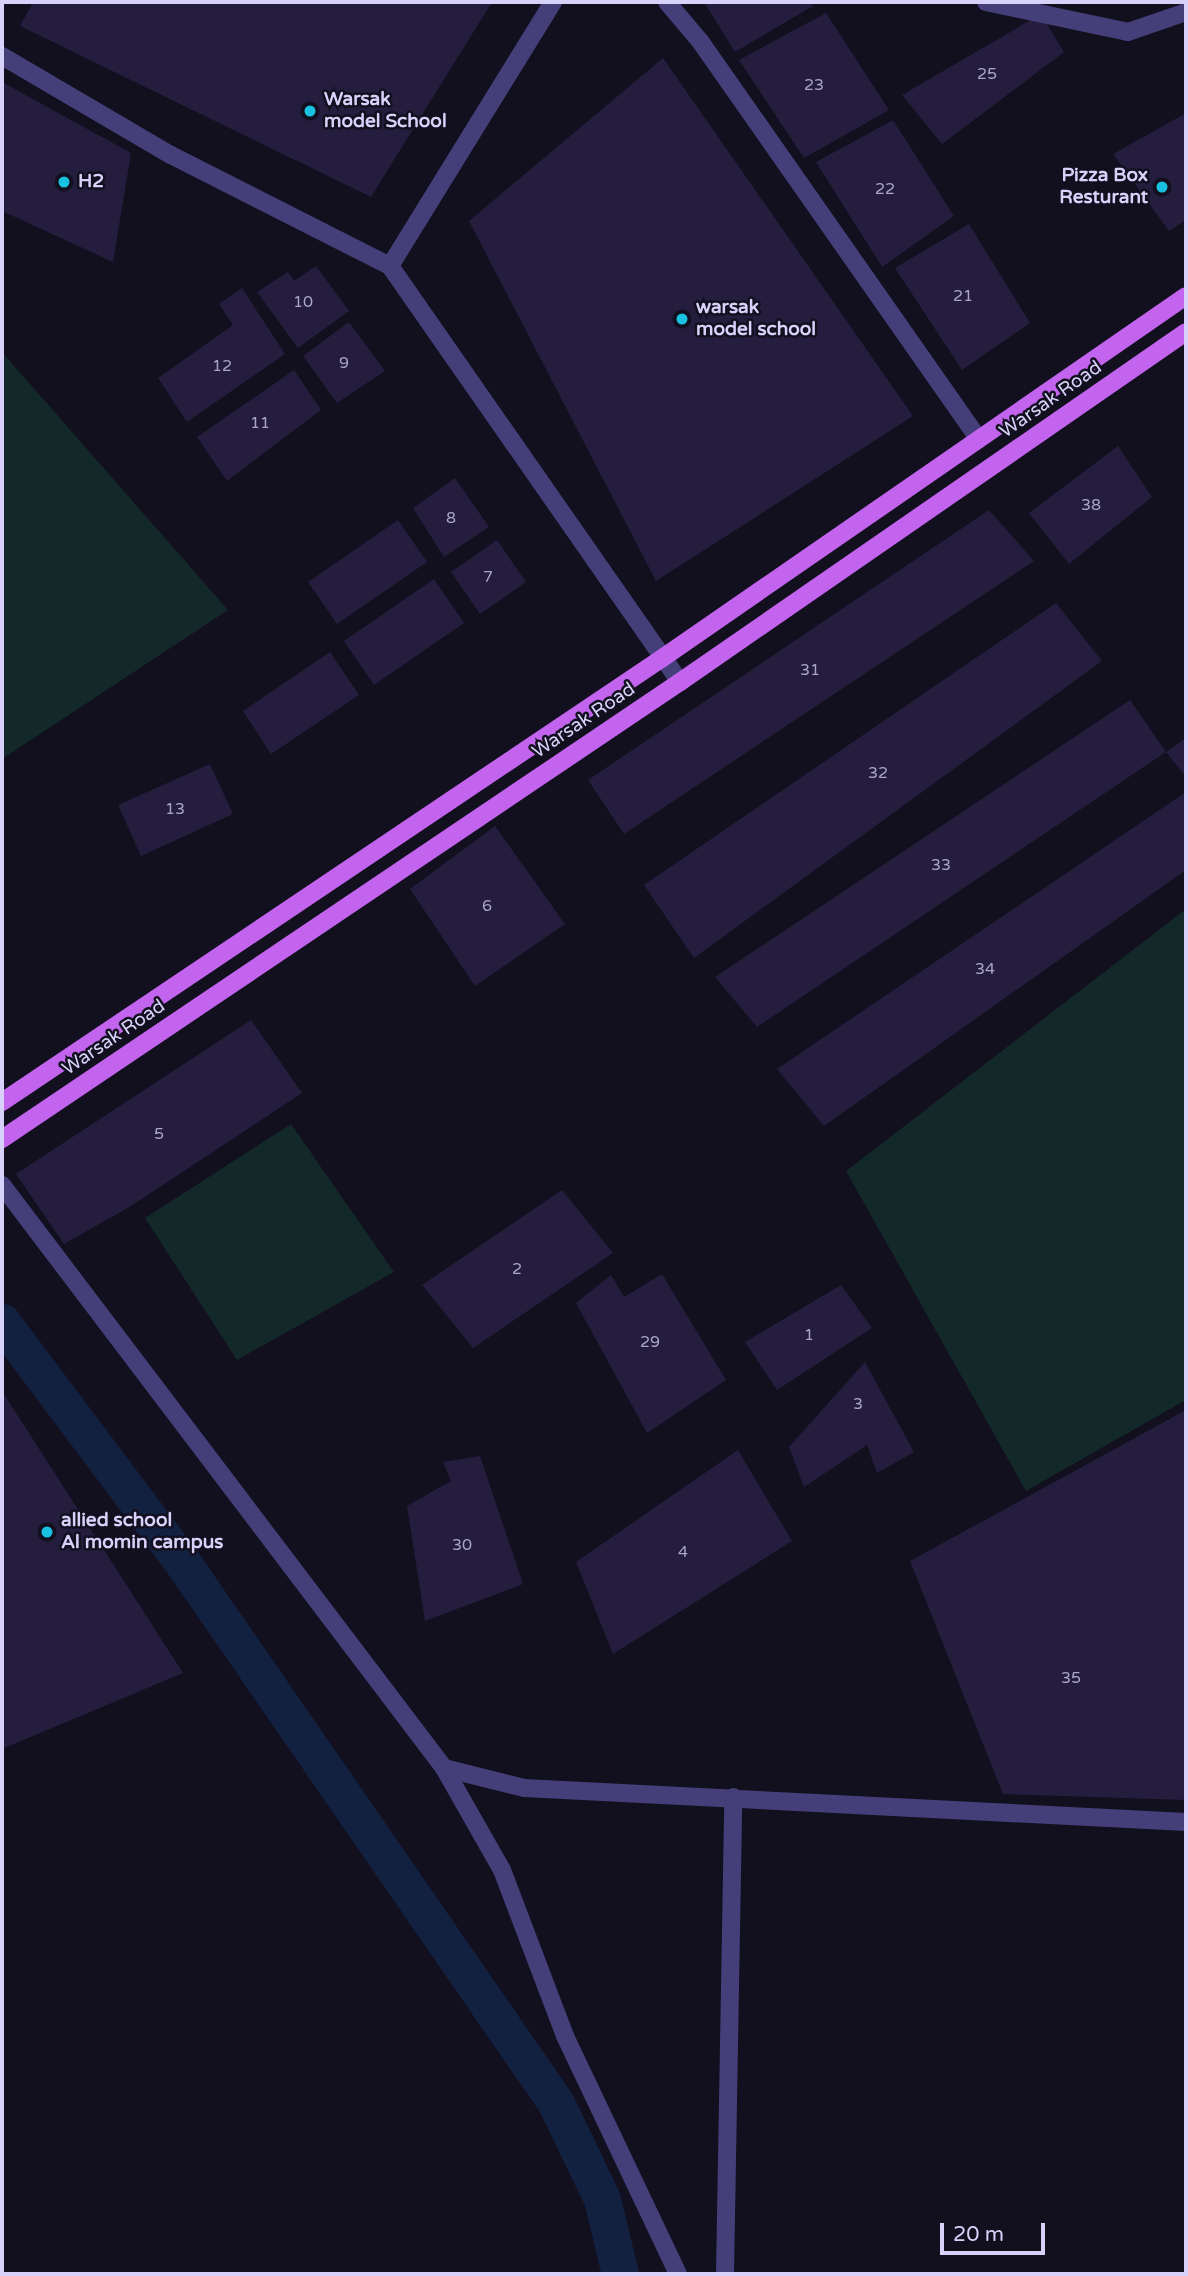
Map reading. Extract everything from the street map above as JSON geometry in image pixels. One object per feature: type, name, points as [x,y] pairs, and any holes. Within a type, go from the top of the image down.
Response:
[{"type":"main road","name":"Warsak Road","points":[[2,1102],[661,659],[1186,296]]},
{"type":"main road","name":"Warsak Road","points":[[2,1139],[680,682],[1186,332]]},
{"type":"main road","points":[[575,717],[591,742]]},
{"type":"main road","points":[[337,878],[353,902]]},
{"type":"street","points":[[390,266],[552,2]]},
{"type":"street","points":[[667,2],[700,41],[979,439]]},
{"type":"street","points":[[986,2],[1128,32],[1186,12]]},
{"type":"street","points":[[2,56],[171,155],[390,266],[661,659],[680,682]]},
{"type":"street","points":[[2,1185],[444,1768],[502,1870],[565,2036],[678,2274]]},
{"type":"street","points":[[444,1768],[524,1788],[1186,1822]]},
{"type":"street","points":[[725,2274],[733,1797]]},
{"type":"green space","points":[[2,352],[228,610],[2,759]]},
{"type":"green space","points":[[1186,909],[1186,1400],[1026,1491],[846,1171]]},
{"type":"green space","points":[[291,1124],[394,1272],[237,1360],[145,1218]]},
{"type":"building","name":"Warsak model School","points":[[33,2],[492,2],[371,197],[20,26]]},
{"type":"building","points":[[704,2],[810,2],[813,6],[735,52]]},
{"type":"building","points":[[826,13],[889,110],[804,158],[739,60]]},
{"type":"building","points":[[1041,14],[1064,52],[942,144],[902,95]]},
{"type":"building","name":"warsak model school","points":[[663,58],[913,416],[656,581],[469,221]]},
{"type":"building","name":"H2","points":[[2,82],[131,153],[113,262],[2,211]]},
{"type":"building","name":"Pizza Box Resturant","points":[[1186,113],[1186,220],[1169,231],[1113,154]]},
{"type":"building","points":[[893,120],[954,216],[882,267],[816,162]]},
{"type":"building","points":[[969,224],[1030,323],[962,370],[895,268]]},
{"type":"building","points":[[316,266],[349,311],[298,348],[257,292],[288,272],[294,281]]},
{"type":"building","points":[[242,288],[285,354],[187,422],[158,378],[233,325],[219,304]]},
{"type":"building","points":[[349,322],[385,371],[337,403],[303,356]]},
{"type":"building","points":[[294,370],[321,410],[227,481],[197,437]]},
{"type":"building","points":[[1118,446],[1152,497],[1069,564],[1029,513]]},
{"type":"building","points":[[455,478],[489,527],[444,557],[413,508]]},
{"type":"building","points":[[989,510],[1034,561],[624,834],[588,780]]},
{"type":"building","points":[[398,520],[427,562],[337,624],[308,582]]},
{"type":"building","points":[[497,540],[526,582],[480,614],[451,572]]},
{"type":"building","points":[[434,579],[464,623],[374,685],[344,641]]},
{"type":"building","points":[[1056,603],[1102,661],[694,958],[644,885]]},
{"type":"building","points":[[330,652],[359,695],[271,754],[243,711]]},
{"type":"building","points":[[1130,700],[1166,752],[757,1027],[715,977]]},
{"type":"building","points":[[1186,738],[1186,777],[1166,752]]},
{"type":"building","points":[[210,764],[233,814],[141,856],[118,805]]},
{"type":"building","points":[[1186,792],[1186,870],[824,1126],[777,1069]]},
{"type":"building","points":[[495,826],[565,924],[475,986],[410,889]]},
{"type":"building","points":[[251,1020],[302,1093],[131,1206],[64,1244],[16,1174]]},
{"type":"building","points":[[562,1190],[613,1253],[473,1348],[422,1285]]},
{"type":"building","points":[[662,1274],[726,1380],[647,1433],[576,1303],[611,1275],[624,1297]]},
{"type":"building","points":[[841,1285],[872,1328],[777,1390],[745,1342]]},
{"type":"building","points":[[865,1362],[914,1452],[877,1473],[867,1445],[804,1487],[789,1447]]},
{"type":"building","name":"allied school Al momin campus","points":[[2,1391],[183,1673],[2,1749]]},
{"type":"building","points":[[1186,1410],[1186,1800],[1003,1794],[910,1561]]},
{"type":"building","points":[[738,1450],[792,1541],[613,1654],[576,1562]]},
{"type":"building","points":[[480,1456],[523,1584],[425,1621],[407,1506],[451,1481],[443,1462]]},
{"type":"waterway","points":[[2,1322],[183,1563],[556,2103],[602,2199],[620,2274]]},
{"type":"place","name":"Warsak model School","points":[[310,111]]},
{"type":"place","name":"H2","points":[[64,182]]},
{"type":"place","name":"Pizza Box Resturant","points":[[1162,187]]},
{"type":"place","name":"warsak model school","points":[[682,319]]},
{"type":"place","name":"allied school Al momin campus","points":[[47,1532]]}]
